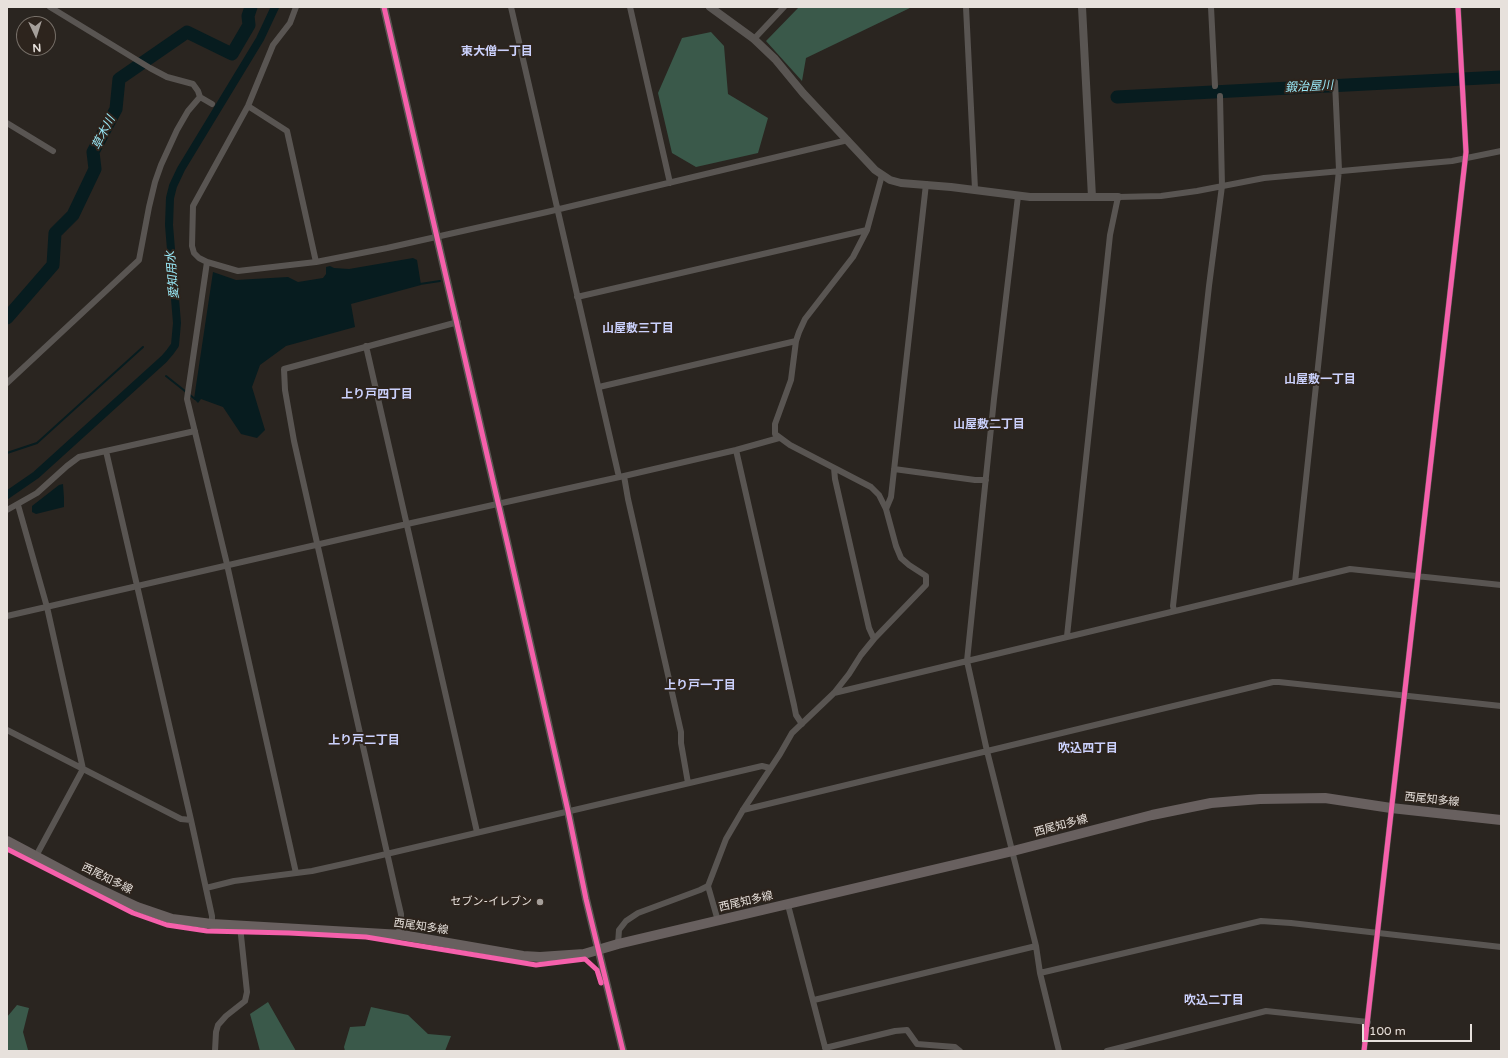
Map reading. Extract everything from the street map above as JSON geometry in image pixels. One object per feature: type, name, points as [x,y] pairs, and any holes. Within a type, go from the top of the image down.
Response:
[{"type":"main road","name":"西尾知多線","points":[[7,841],[137,908],[172,919],[240,926],[402,935],[523,956],[559,956],[584,954],[618,944],[1013,851],[1152,815],[1211,804],[1260,799],[1325,798],[1392,808],[1501,820]]},
{"type":"street","points":[[50,7],[150,68],[167,77],[193,84],[200,96],[212,104]]},
{"type":"street","points":[[296,7],[290,23],[272,45],[248,106],[193,206],[192,246],[194,253],[199,258],[208,262],[238,270],[316,262],[670,183],[848,140]]},
{"type":"street","points":[[384,7],[458,322],[568,811],[586,899],[623,1051]]},
{"type":"street","points":[[511,7],[577,297],[628,500],[681,732],[681,743],[688,783]]},
{"type":"street","points":[[630,7],[670,183]]},
{"type":"street","points":[[710,7],[754,39],[774,58],[803,93],[875,170],[890,180],[901,183],[975,189],[1030,197],[1161,196],[1198,191],[1264,178],[1464,159],[1501,151]]},
{"type":"street","points":[[754,39],[784,7]]},
{"type":"street","points":[[966,7],[975,189]]},
{"type":"street","points":[[1082,7],[1092,197]]},
{"type":"street","points":[[1211,7],[1215,86]]},
{"type":"street","points":[[1364,1051],[1466,152],[1458,7]]},
{"type":"street","points":[[1295,582],[1338,170],[1335,86]]},
{"type":"street","points":[[7,383],[140,260],[151,201],[161,165],[188,111],[200,96]]},
{"type":"street","points":[[1174,611],[1173,606],[1222,186],[1220,96]]},
{"type":"street","points":[[248,106],[286,131],[316,262]]},
{"type":"street","points":[[7,122],[53,151]]},
{"type":"street","points":[[718,921],[708,886],[726,839],[743,810],[792,733],[834,693],[874,639],[926,585],[926,576],[901,558],[896,546],[886,509],[879,495],[871,487],[774,434],[775,424],[791,380],[796,341],[805,319],[854,256],[867,230],[882,175]]},
{"type":"street","points":[[886,509],[891,497],[926,184]]},
{"type":"street","points":[[1018,196],[994,399],[967,662],[987,751],[1036,946],[1040,973],[1059,1051]]},
{"type":"street","points":[[1067,636],[1109,242],[1118,197]]},
{"type":"street","points":[[577,297],[867,230]]},
{"type":"street","points":[[208,262],[187,399],[296,873]]},
{"type":"street","points":[[402,935],[399,931],[401,925],[401,914],[294,441],[285,390],[284,368],[458,322]]},
{"type":"street","points":[[599,387],[796,341]]},
{"type":"street","points":[[366,346],[477,832]]},
{"type":"street","points":[[7,510],[38,493],[79,457],[195,430]]},
{"type":"street","points":[[7,616],[317,544],[622,477],[736,450],[779,438]]},
{"type":"street","points":[[106,450],[191,820],[212,916],[212,924]]},
{"type":"street","points":[[736,450],[796,715],[802,724]]},
{"type":"street","points":[[834,468],[835,479],[869,628],[874,639]]},
{"type":"street","points":[[894,469],[975,480],[986,480]]},
{"type":"street","points":[[18,505],[47,607],[83,769],[36,856]]},
{"type":"street","points":[[834,693],[1350,569],[1418,578],[1501,585]]},
{"type":"street","points":[[743,810],[1273,682],[1501,706]]},
{"type":"street","points":[[7,730],[181,819],[191,820]]},
{"type":"street","points":[[206,888],[234,881],[312,871],[762,766],[770,768]]},
{"type":"street","points":[[618,944],[619,930],[626,921],[638,913],[708,886]]},
{"type":"street","points":[[788,905],[826,1050],[895,1031],[907,1030],[917,1044],[955,1047],[960,1051]]},
{"type":"street","points":[[1040,973],[1261,921],[1291,922],[1501,947]]},
{"type":"street","points":[[215,1051],[218,1025],[226,1016],[245,1001],[248,992],[240,926]]},
{"type":"street","points":[[814,1000],[1036,946]]},
{"type":"street","points":[[1107,1051],[1266,1011],[1368,1022]]},
{"type":"green space","points":[[799,7],[912,7],[806,58],[802,81],[766,41]]},
{"type":"green space","points":[[711,32],[724,46],[728,94],[768,118],[758,153],[696,167],[672,153],[658,93],[682,38]]},
{"type":"green space","points":[[268,1002],[296,1051],[260,1051],[250,1014]]},
{"type":"green space","points":[[17,1005],[29,1008],[23,1032],[28,1050],[7,1051],[7,1017]]},
{"type":"green space","points":[[371,1007],[408,1015],[428,1034],[451,1036],[445,1051],[345,1051],[344,1047],[350,1027],[365,1026]]},
{"type":"water","points":[[413,258],[417,260],[421,285],[351,304],[355,327],[286,346],[260,365],[252,387],[265,430],[257,438],[241,434],[223,407],[201,399],[198,403],[194,399],[213,272],[236,280],[288,277],[298,282],[323,278],[326,274],[326,267],[330,266],[334,268],[349,269]]},
{"type":"water","points":[[63,484],[64,507],[36,514],[32,512],[32,506],[59,485]]},
{"type":"waterway","name":"草木川","points":[[7,318],[53,265],[55,233],[73,215],[95,169],[93,152],[116,109],[119,79],[187,32],[232,54],[249,25],[248,16],[251,7]]},
{"type":"waterway","name":"愛知用水","points":[[7,495],[36,475],[164,359],[175,345],[177,323],[169,225],[170,198],[173,186],[181,169],[260,39],[275,7]]},
{"type":"waterway","name":"鍛治屋川","points":[[1117,97],[1501,77]]},
{"type":"waterway","points":[[420,284],[440,281]]},
{"type":"waterway","points":[[7,453],[37,443],[143,347]]},
{"type":"waterway","points":[[166,376],[195,399]]},
{"type":"cycle path","points":[[384,7],[508,546],[568,811],[586,899],[623,1051]]},
{"type":"cycle path","points":[[1364,1051],[1466,152],[1458,7]]},
{"type":"cycle path","points":[[7,849],[133,913],[167,925],[207,931],[366,937],[536,965],[585,959],[597,970],[601,983]]},
{"type":"place","name":"セブン-イレブン","points":[[540,902]]},
{"type":"district","name":"東大僧一丁目","points":[[497,52]]},
{"type":"district","name":"山屋敷三丁目","points":[[638,329]]},
{"type":"district","name":"山屋敷一丁目","points":[[1320,380]]},
{"type":"district","name":"上り戸四丁目","points":[[377,395]]},
{"type":"district","name":"山屋敷二丁目","points":[[989,425]]},
{"type":"district","name":"上り戸一丁目","points":[[700,686]]},
{"type":"district","name":"上り戸二丁目","points":[[364,741]]},
{"type":"district","name":"吹込四丁目","points":[[1088,749]]},
{"type":"district","name":"吹込二丁目","points":[[1214,1001]]}]
